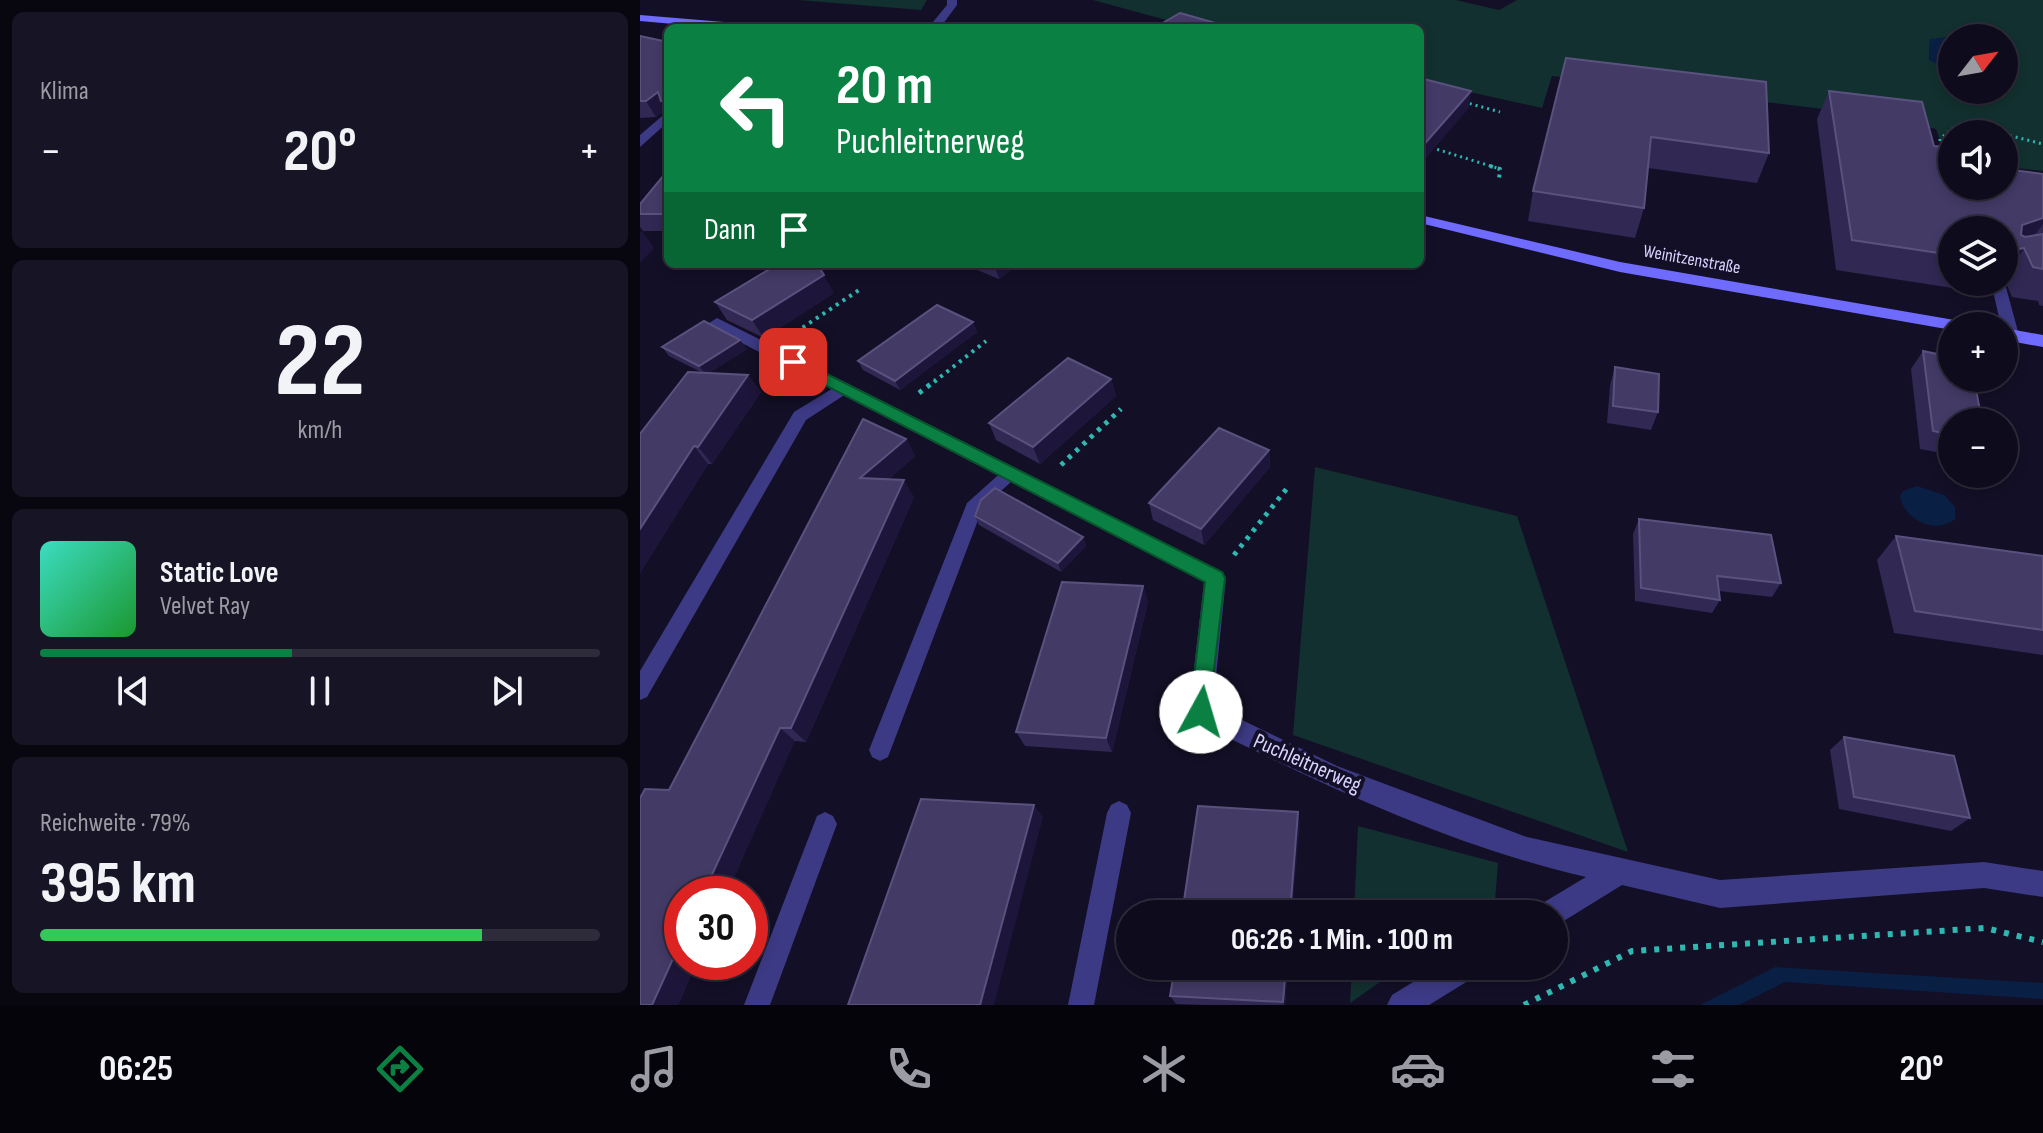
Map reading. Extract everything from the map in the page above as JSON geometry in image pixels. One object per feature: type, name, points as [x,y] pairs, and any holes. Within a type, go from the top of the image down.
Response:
[{"type":"main road","points":[[640,18],[710,24]]},
{"type":"main road","name":"Weinitzenstraße","points":[[1424,220],[1620,267],[1938,322]]},
{"type":"main road","points":[[2018,336],[2043,341]]},
{"type":"street","points":[[937,24],[952,5],[952,0]]},
{"type":"street","points":[[640,143],[664,119]]},
{"type":"street","points":[[717,323],[1215,578]]},
{"type":"street","name":"Puchleitnerweg","points":[[1215,578],[1201,712],[1345,781],[1527,850],[1720,894],[1984,875],[2043,884]]},
{"type":"street","points":[[1568,903],[1620,871]]},
{"type":"street","points":[[1402,1005],[1443,980]]},
{"type":"lane","points":[[640,690],[800,416],[843,388]]},
{"type":"lane","points":[[880,750],[976,503],[1011,474]]},
{"type":"lane","points":[[1081,1005],[1119,813]]},
{"type":"lane","points":[[757,1005],[825,824]]},
{"type":"path","points":[[1460,101],[1500,112]]},
{"type":"path","points":[[2018,138],[2043,144]]},
{"type":"path","points":[[1424,145],[1500,169],[1499,179]]},
{"type":"path","points":[[769,350],[859,290]]},
{"type":"path","points":[[893,414],[986,341]]},
{"type":"path","points":[[1037,487],[1121,409]]},
{"type":"path","points":[[1215,578],[1288,487]]},
{"type":"path","points":[[1524,1005],[1632,951],[1985,928],[2043,942]]},
{"type":"green space","points":[[798,0],[927,0],[921,10]]},
{"type":"green space","points":[[1093,0],[1456,0],[1499,10],[1517,0],[2043,0],[2043,171],[2018,168],[2018,120],[1938,120],[1938,135],[1936,129],[1872,115],[1552,76],[1542,108],[1424,82],[1424,24],[1180,24]]},
{"type":"green space","points":[[1315,467],[1517,516],[1628,852],[1293,735]]},
{"type":"green space","points":[[1358,826],[1498,863],[1495,900],[1355,900]]},
{"type":"green space","points":[[1351,980],[1383,980],[1350,1003]]},
{"type":"water","points":[[1938,38],[1938,65],[1929,60],[1930,39]]},
{"type":"water","points":[[1917,486],[1944,495],[1955,507],[1955,519],[1939,526],[1930,525],[1907,512],[1900,496],[1903,491]]},
{"type":"water","points":[[1775,967],[2043,983],[2043,999],[1785,982],[1739,1005],[1700,1005]]},
{"type":"building","points":[[1180,13],[1219,24],[1161,24]]},
{"type":"building","points":[[640,36],[664,41],[664,101],[661,101],[658,92],[646,101],[640,101]]},
{"type":"building","points":[[1566,58],[1766,82],[1769,153],[1651,137],[1644,208],[1533,191]]},
{"type":"building","points":[[1424,79],[1471,91],[1424,144]]},
{"type":"building","points":[[1829,91],[1922,102],[1934,146],[1938,146],[1938,200],[2018,200],[2018,171],[2043,174],[2043,218],[2022,225],[2021,235],[2043,234],[2043,269],[2033,267],[2024,248],[2018,249],[2018,216],[1938,216],[1938,253],[1852,240]]},
{"type":"building","points":[[664,175],[664,214],[640,214],[640,204]]},
{"type":"building","points":[[771,268],[820,268],[824,275],[752,320],[715,302]]},
{"type":"building","points":[[937,305],[973,322],[895,381],[858,361]]},
{"type":"building","points":[[704,321],[740,340],[699,366],[662,347]]},
{"type":"building","points":[[1923,351],[1938,354],[1938,392],[1977,392],[1979,408],[1938,408],[1938,432],[1933,431]]},
{"type":"building","points":[[1068,358],[1111,379],[1033,447],[989,423]]},
{"type":"building","points":[[1615,367],[1659,374],[1658,412],[1613,406]]},
{"type":"building","points":[[688,372],[748,375],[698,447],[694,446],[640,529],[640,434]]},
{"type":"building","points":[[863,419],[906,439],[860,478],[904,480],[791,728],[780,728],[711,876],[664,876],[664,979],[652,1005],[640,1005],[640,798],[645,789],[669,790]]},
{"type":"building","points":[[1219,428],[1269,450],[1201,529],[1149,503]]},
{"type":"building","points":[[995,488],[1083,537],[1058,563],[975,516],[981,500]]},
{"type":"building","points":[[1639,519],[1771,535],[1781,583],[1717,576],[1720,600],[1641,588]]},
{"type":"building","points":[[1896,536],[2043,556],[2043,630],[1915,611]]},
{"type":"building","points":[[1062,582],[1143,586],[1106,738],[1016,732]]},
{"type":"building","points":[[1844,737],[1954,756],[1970,818],[1854,797]]},
{"type":"building","points":[[921,799],[1034,805],[980,1005],[848,1005]]},
{"type":"building","points":[[1198,806],[1298,812],[1291,900],[1184,900]]},
{"type":"building","points":[[1173,980],[1285,980],[1283,1002],[1170,996]]},
{"type":"route","points":[[793,362],[1215,578],[1201,712]]}]
